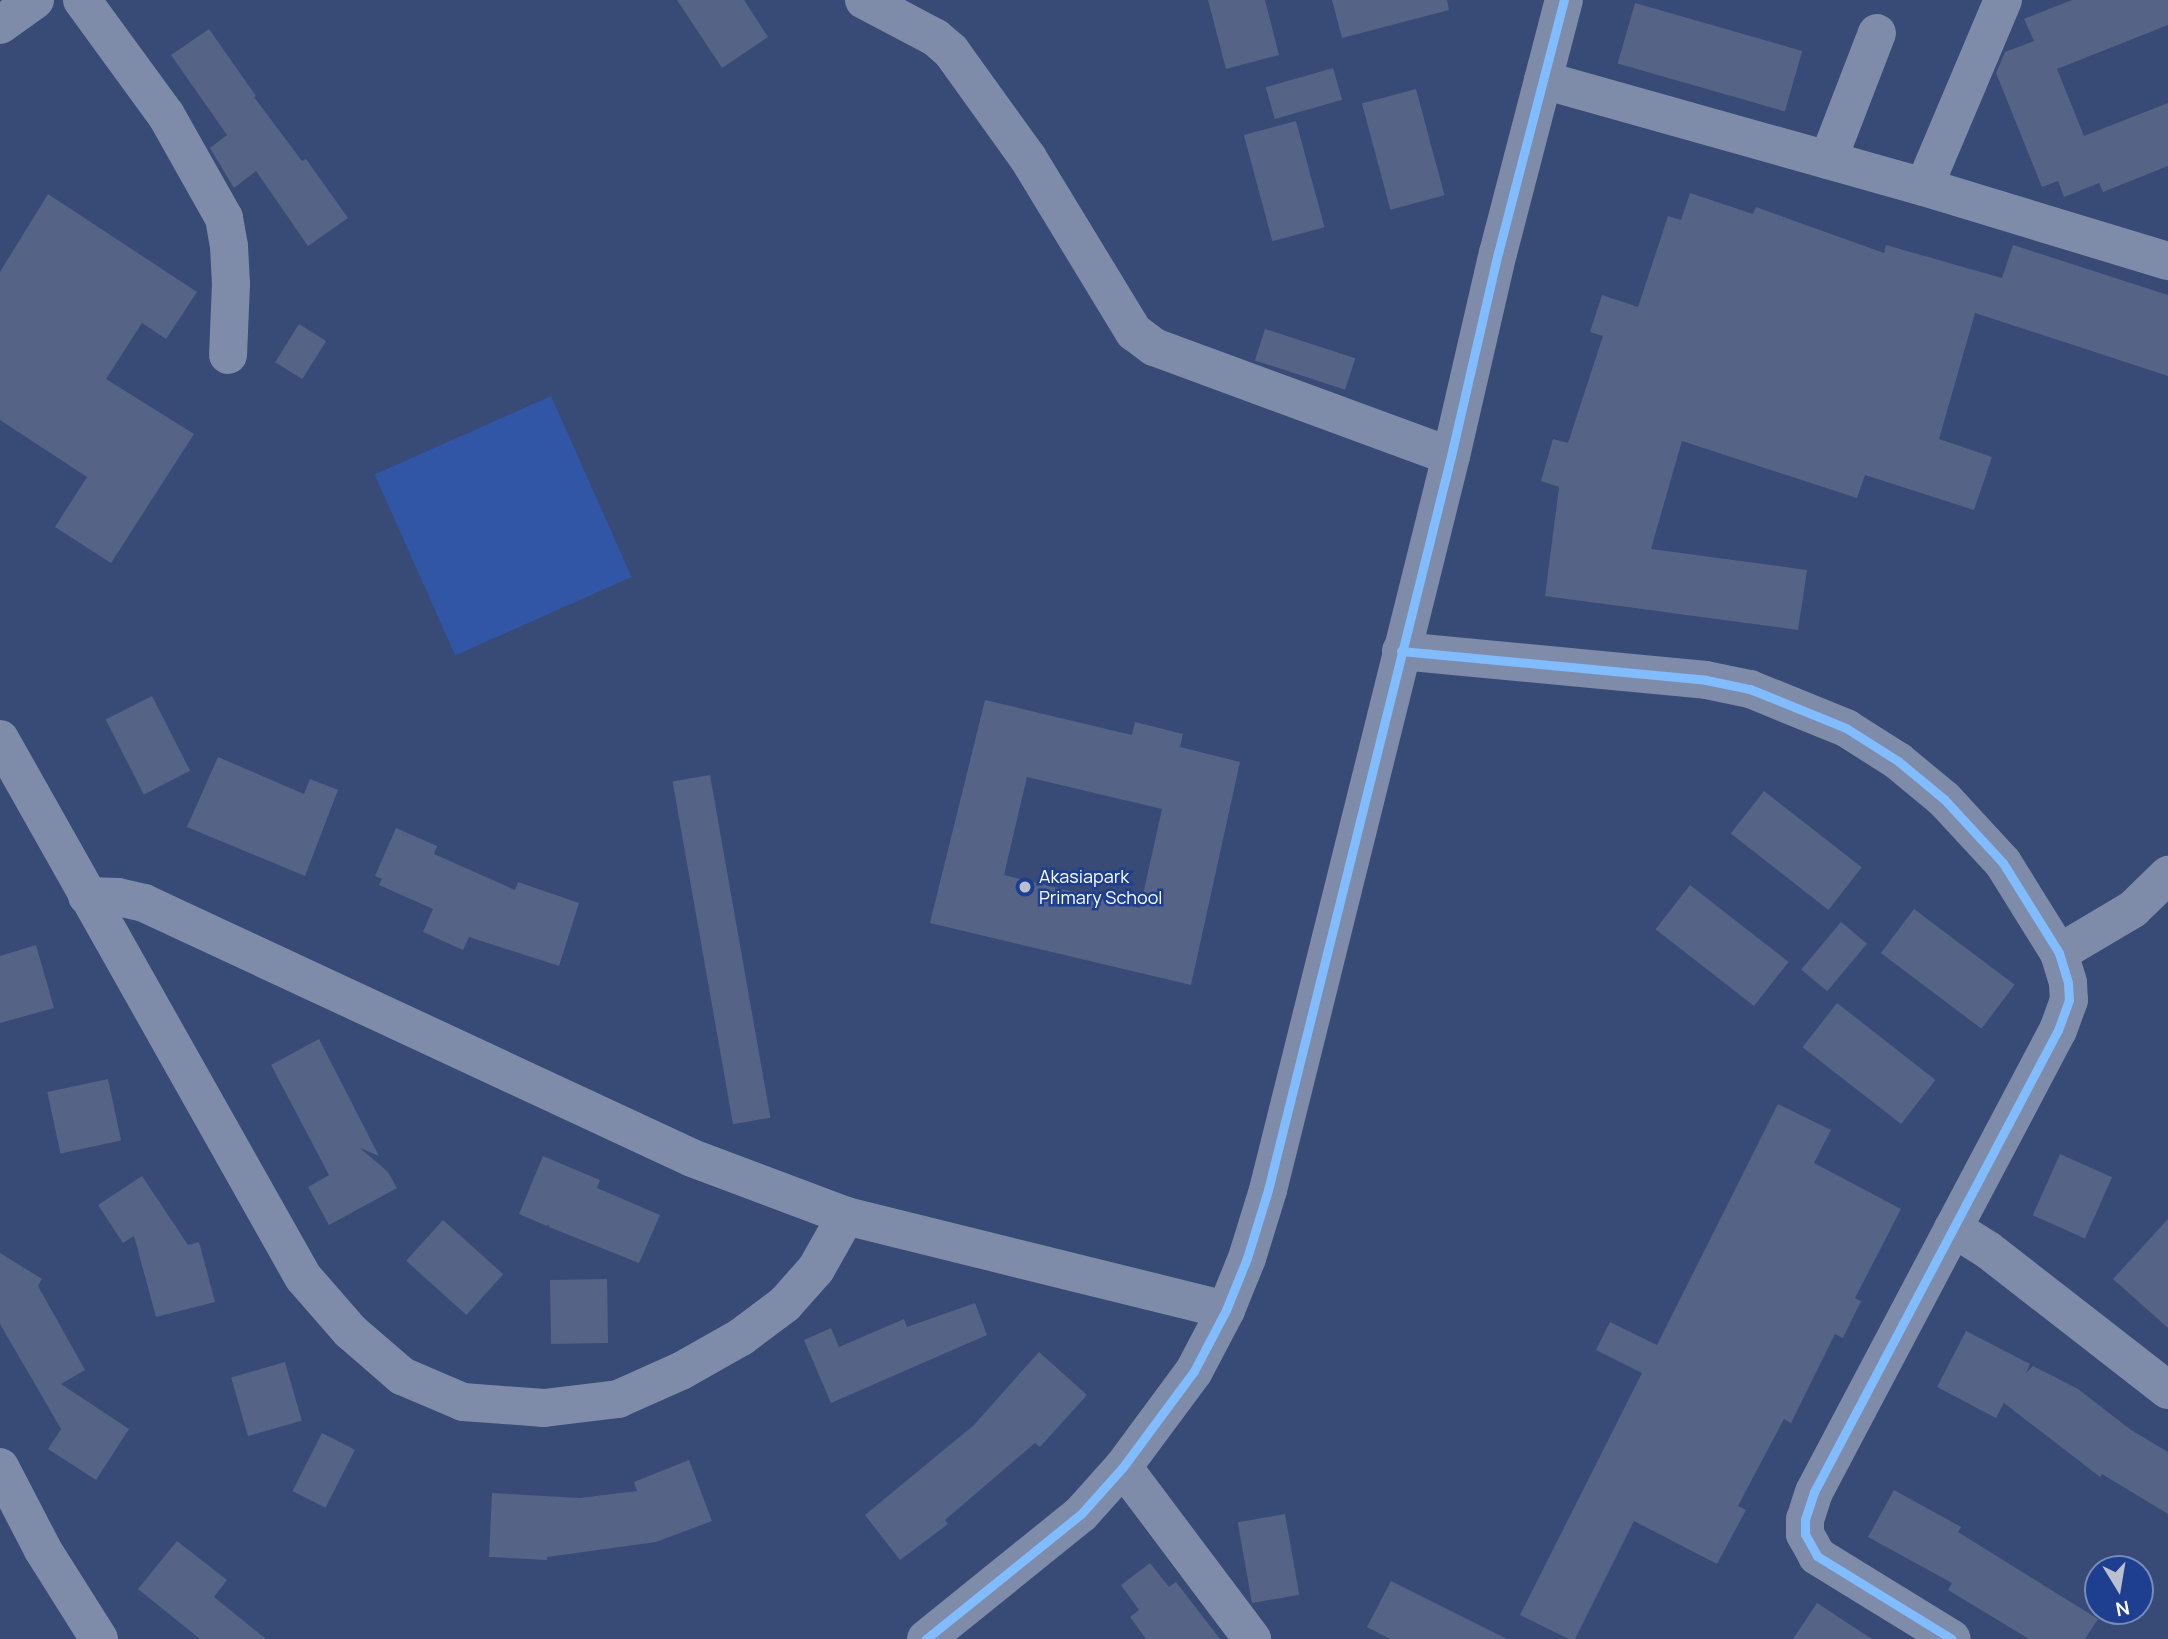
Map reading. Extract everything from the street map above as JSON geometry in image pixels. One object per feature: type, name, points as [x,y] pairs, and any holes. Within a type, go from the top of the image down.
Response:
[{"type":"street","points":[[0,25],[34,0]]},
{"type":"street","points":[[82,0],[166,116],[224,218],[230,271],[228,355]]},
{"type":"street","points":[[864,0],[926,32],[951,51],[1028,158],[1134,332],[1154,347],[1451,456]]},
{"type":"street","points":[[1537,0],[1547,65]]},
{"type":"street","points":[[926,1639],[1060,1532],[1123,1467],[1194,1371],[1226,1310],[1247,1258],[1268,1190],[1564,0]]},
{"type":"street","points":[[1924,187],[2003,0]]},
{"type":"street","points":[[1828,160],[1877,33]]},
{"type":"street","points":[[1547,65],[1828,160],[2168,261]]},
{"type":"street","points":[[1401,651],[1706,680],[1750,689],[1846,728],[1898,761],[1944,799],[2003,863],[2059,953],[2068,983],[2068,1000],[2058,1030],[1814,1492],[1805,1519],[1805,1534],[1817,1556],[1952,1639]]},
{"type":"street","points":[[0,739],[303,1278],[349,1331],[402,1376],[463,1402],[544,1408],[618,1399],[681,1371],[741,1338],[785,1304],[816,1269],[846,1216]]},
{"type":"street","points":[[2059,953],[2133,909],[2168,875]]},
{"type":"street","points":[[87,896],[118,897],[144,902],[692,1158],[846,1216],[1226,1310]]},
{"type":"street","points":[[1953,1228],[1988,1250],[2168,1390]]},
{"type":"street","points":[[0,1467],[43,1550],[99,1639]]},
{"type":"street","points":[[1123,1467],[1252,1639]]},
{"type":"shaded area","points":[[551,396],[632,577],[455,655],[375,475]]},
{"type":"building","points":[[677,0],[744,0],[768,37],[722,68]]},
{"type":"building","points":[[1208,0],[1265,0],[1279,55],[1226,69]]},
{"type":"building","points":[[1332,0],[1447,0],[1449,10],[1342,38]]},
{"type":"building","points":[[2072,0],[2168,0],[2168,25],[2057,69],[2084,136],[2168,103],[2168,166],[2103,192],[2099,183],[2064,197],[2058,181],[2042,187],[1996,73],[2005,52],[2034,41],[2024,19]]},
{"type":"building","points":[[1635,3],[1802,51],[1785,112],[1618,64]]},
{"type":"building","points":[[209,29],[256,96],[254,97],[302,161],[306,159],[348,218],[308,246],[256,171],[234,188],[210,148],[227,135],[171,55]]},
{"type":"building","points":[[1333,68],[1342,100],[1275,119],[1266,87]]},
{"type":"building","points":[[1416,89],[1444,195],[1390,210],[1362,103]]},
{"type":"building","points":[[1296,121],[1324,227],[1272,241],[1244,135]]},
{"type":"building","points":[[1690,193],[1753,214],[1756,207],[1884,253],[1886,245],[2002,278],[2013,245],[2168,295],[2168,376],[1975,313],[1939,439],[1992,457],[1974,510],[1865,475],[1857,498],[1682,441],[1651,549],[1807,570],[1798,630],[1545,596],[1559,487],[1541,481],[1553,439],[1568,443],[1603,336],[1590,332],[1602,295],[1638,307],[1668,216],[1681,220]]},
{"type":"building","points":[[48,194],[197,292],[166,339],[142,323],[106,379],[194,434],[111,563],[55,527],[87,477],[0,420],[0,272]]},
{"type":"building","points":[[299,324],[326,341],[302,379],[275,362]]},
{"type":"building","points":[[1265,329],[1355,358],[1345,390],[1255,360]]},
{"type":"building","points":[[152,696],[190,771],[144,794],[106,720]]},
{"type":"building","points":[[985,700],[1132,735],[1135,722],[1183,734],[1180,747],[1240,762],[1191,985],[930,923]],"holes":[[[1027,777],[1162,809],[1140,908],[1004,875]]]},
{"type":"building","points":[[218,757],[304,794],[310,779],[338,790],[305,876],[187,827]]},
{"type":"building","points":[[710,775],[770,1118],[733,1124],[673,782]]},
{"type":"building","points":[[1764,791],[1862,867],[1828,910],[1731,834]]},
{"type":"building","points":[[396,828],[437,846],[434,854],[515,890],[518,882],[579,903],[559,966],[469,937],[463,950],[423,932],[433,909],[379,885],[382,879],[375,876]]},
{"type":"building","points":[[1690,885],[1789,962],[1754,1006],[1656,929]]},
{"type":"building","points":[[1914,909],[2015,985],[1982,1029],[1881,953]]},
{"type":"building","points":[[1841,922],[1867,944],[1827,991],[1801,969]]},
{"type":"building","points":[[36,945],[54,1008],[0,1023],[0,956]]},
{"type":"building","points":[[1837,1003],[1936,1080],[1901,1124],[1803,1047]]},
{"type":"building","points":[[319,1039],[379,1156],[360,1148],[388,1172],[397,1188],[329,1225],[308,1187],[329,1175],[271,1065]]},
{"type":"building","points":[[108,1079],[121,1141],[60,1154],[47,1092]]},
{"type":"building","points":[[1778,1104],[1831,1130],[1814,1163],[1901,1209],[1855,1298],[1861,1301],[1843,1338],[1835,1334],[1791,1423],[1784,1419],[1738,1506],[1746,1510],[1717,1564],[1634,1521],[1575,1639],[1569,1639],[1520,1615],[1642,1373],[1596,1350],[1610,1322],[1657,1345]]},
{"type":"building","points":[[2060,1154],[2112,1177],[2085,1238],[2033,1215]]},
{"type":"building","points":[[543,1156],[600,1180],[597,1188],[660,1215],[639,1263],[519,1214]]},
{"type":"building","points":[[142,1176],[188,1245],[199,1242],[215,1302],[156,1317],[134,1236],[123,1243],[98,1205]]},
{"type":"building","points":[[2168,1219],[2168,1328],[2113,1279]]},
{"type":"building","points":[[443,1220],[503,1274],[466,1315],[406,1261]]},
{"type":"building","points":[[0,1253],[42,1279],[38,1286],[85,1370],[61,1384],[129,1429],[96,1480],[48,1449],[61,1429],[0,1324]]},
{"type":"building","points":[[607,1279],[608,1343],[551,1344],[550,1280]]},
{"type":"building","points":[[975,1303],[987,1335],[831,1403],[804,1340],[831,1328],[839,1347],[904,1319],[907,1327]]},
{"type":"building","points":[[1966,1331],[2030,1364],[2026,1373],[2033,1366],[2078,1389],[2131,1430],[2168,1452],[2168,1514],[2102,1474],[2100,1477],[2004,1403],[1996,1418],[1937,1387]]},
{"type":"building","points":[[1039,1352],[1087,1395],[1040,1447],[1035,1443],[945,1520],[948,1524],[900,1560],[865,1515],[974,1425]]},
{"type":"building","points":[[285,1362],[302,1421],[248,1436],[231,1377]]},
{"type":"building","points":[[322,1433],[355,1450],[325,1508],[292,1491]]},
{"type":"building","points":[[689,1460],[712,1521],[656,1542],[547,1557],[547,1560],[489,1557],[492,1493],[580,1498],[637,1491],[634,1482]]},
{"type":"building","points":[[1894,1490],[1961,1527],[1958,1532],[2084,1610],[2084,1625],[2094,1625],[2085,1639],[2029,1639],[1948,1590],[1952,1583],[1868,1537]]},
{"type":"building","points":[[1285,1514],[1299,1595],[1252,1603],[1238,1522]]},
{"type":"building","points":[[177,1541],[227,1580],[214,1597],[266,1639],[200,1639],[138,1589]]},
{"type":"building","points":[[1150,1563],[1169,1587],[1176,1582],[1220,1639],[1146,1639],[1130,1617],[1139,1610],[1121,1585]]},
{"type":"building","points":[[1391,1581],[1507,1639],[1390,1639],[1367,1627]]},
{"type":"building","points":[[1817,1603],[1872,1639],[1793,1639]]},
{"type":"cycle path","points":[[926,1639],[1081,1514],[1123,1467],[1194,1371],[1226,1310],[1247,1258],[1268,1190],[1451,456],[1498,253],[1564,0]]},
{"type":"cycle path","points":[[1401,651],[1706,680],[1750,689],[1846,728],[1898,761],[1944,799],[2003,863],[2059,953],[2068,983],[2069,1000],[2058,1030],[1814,1492],[1805,1519],[1805,1534],[1817,1556],[1952,1639]]},
{"type":"place","name":"Akasiapark Primary School","points":[[1025,887]]}]
